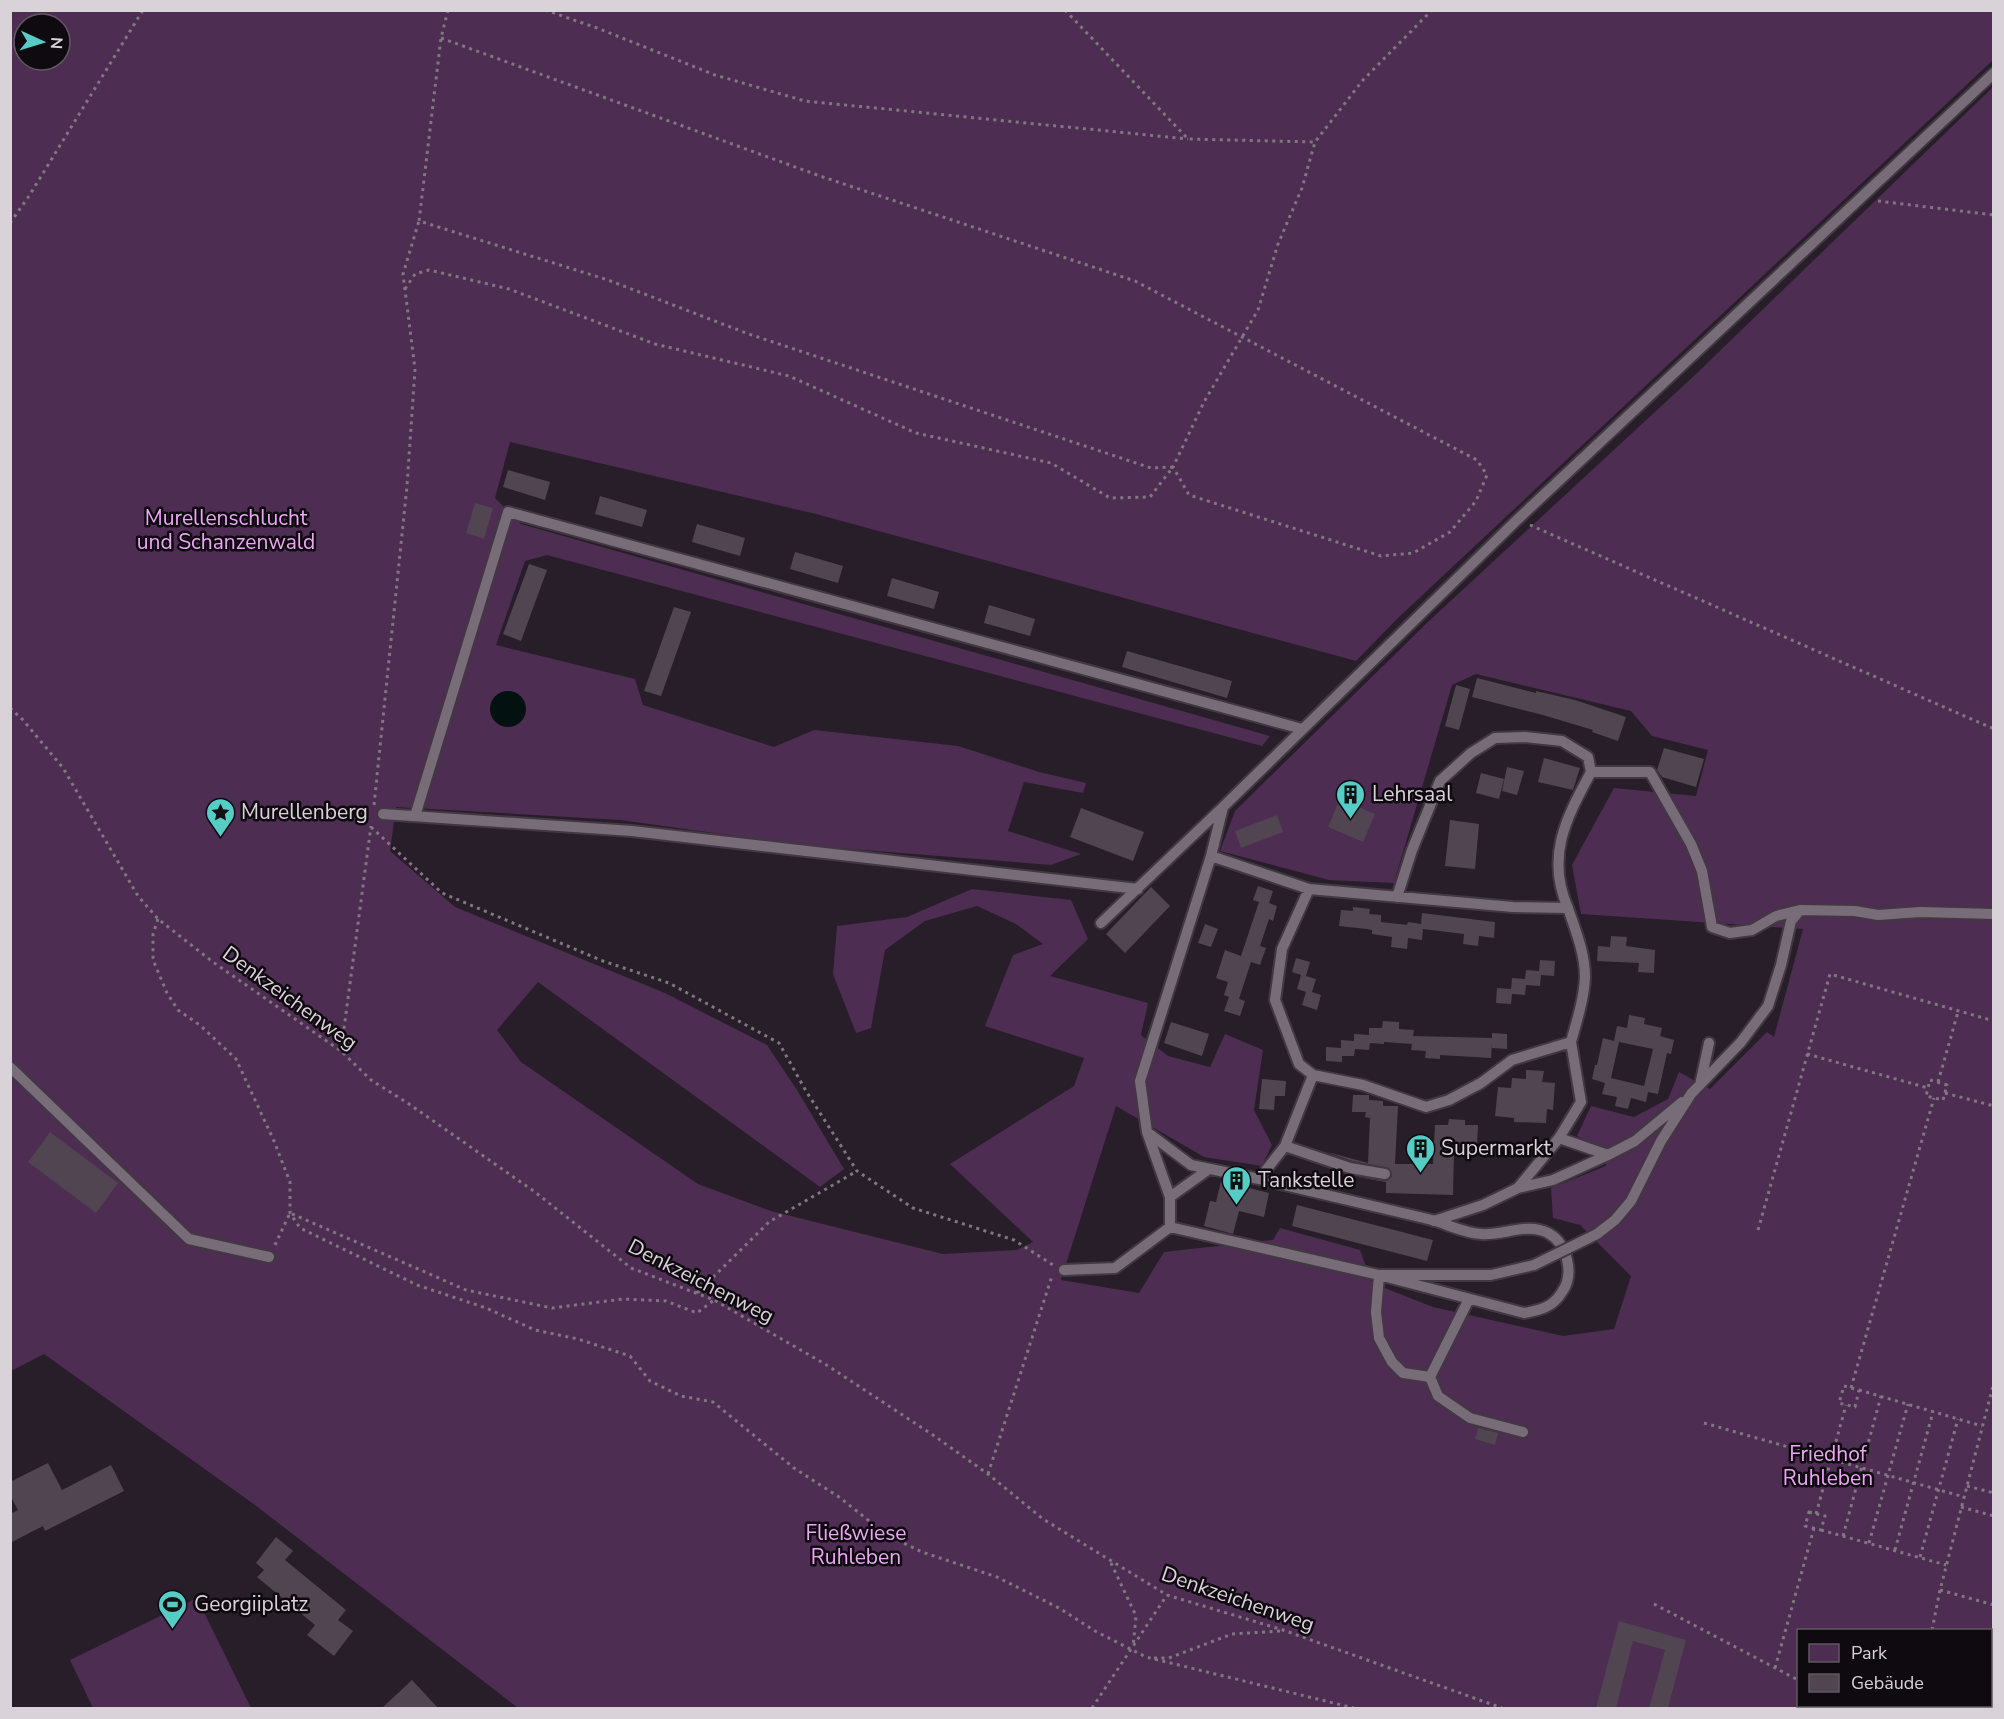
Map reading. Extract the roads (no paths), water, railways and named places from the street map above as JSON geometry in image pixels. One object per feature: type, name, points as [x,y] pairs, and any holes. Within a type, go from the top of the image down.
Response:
[{"type":"lane","points":[[1101,923],[1517,520],[1994,73]]},
{"type":"lane","points":[[415,816],[508,512],[1302,729]]},
{"type":"lane","points":[[1397,897],[1412,850],[1440,781],[1471,753],[1495,738],[1525,737],[1562,741],[1588,757],[1591,772],[1569,812],[1562,837],[1558,873],[1560,891],[1579,942],[1585,975],[1582,1005],[1570,1041],[1581,1102],[1559,1138],[1518,1188]]},
{"type":"lane","points":[[1591,772],[1650,772],[1691,844],[1702,871],[1712,927],[1731,933],[1752,930],[1776,916],[1800,910],[1855,911],[1878,915],[1920,912],[1994,914]]},
{"type":"lane","points":[[1170,1227],[1170,1197],[1147,1132],[1140,1081],[1223,807]]},
{"type":"lane","points":[[383,814],[632,831],[1138,889]]},
{"type":"lane","points":[[1210,856],[1309,889],[1513,907],[1568,908]]},
{"type":"lane","points":[[1309,889],[1282,949],[1275,1000],[1299,1064],[1313,1075],[1362,1085],[1426,1107],[1449,1100],[1481,1083],[1512,1060],[1570,1041]]},
{"type":"lane","points":[[1434,1221],[1483,1205],[1518,1188],[1553,1180],[1608,1155],[1635,1141],[1691,1094],[1742,1042],[1768,1006],[1781,965],[1791,921],[1800,910]]},
{"type":"lane","points":[[1700,1085],[1709,1043]]},
{"type":"lane","points":[[10,1067],[189,1239],[270,1257]]},
{"type":"lane","points":[[1259,1179],[1285,1146],[1313,1075]]},
{"type":"lane","points":[[1379,1275],[1491,1275],[1534,1265],[1597,1234],[1616,1220],[1631,1201],[1661,1141],[1691,1094]]},
{"type":"lane","points":[[1064,1270],[1115,1268],[1170,1227],[1379,1275],[1524,1313],[1542,1310],[1556,1302],[1565,1290],[1569,1274],[1567,1259],[1558,1240],[1545,1232],[1522,1228],[1480,1234],[1259,1179],[1191,1166],[1147,1132]]},
{"type":"lane","points":[[1559,1138],[1608,1155]]},
{"type":"lane","points":[[1285,1146],[1350,1168],[1385,1174]]},
{"type":"lane","points":[[1170,1197],[1209,1169]]},
{"type":"lane","points":[[1379,1275],[1376,1312],[1379,1338],[1392,1362],[1403,1373],[1430,1377]]},
{"type":"lane","points":[[1469,1299],[1430,1377],[1438,1396],[1470,1418],[1522,1432]]},
{"type":"place","name":"Lehrsaal","points":[[1351,820]]},
{"type":"place","name":"Murellenberg","points":[[220,838]]},
{"type":"place","name":"Supermarkt","points":[[1420,1174]]},
{"type":"place","name":"Tankstelle","points":[[1237,1206]]},
{"type":"place","name":"Georgiiplatz","points":[[173,1630]]},
{"type":"park label","name":"Murellenschlucht und Schanzenwald","points":[[226,530]]},
{"type":"park label","name":"Friedhof Ruhleben","points":[[1828,1466]]},
{"type":"park label","name":"Fließwiese Ruhleben","points":[[856,1545]]}]
